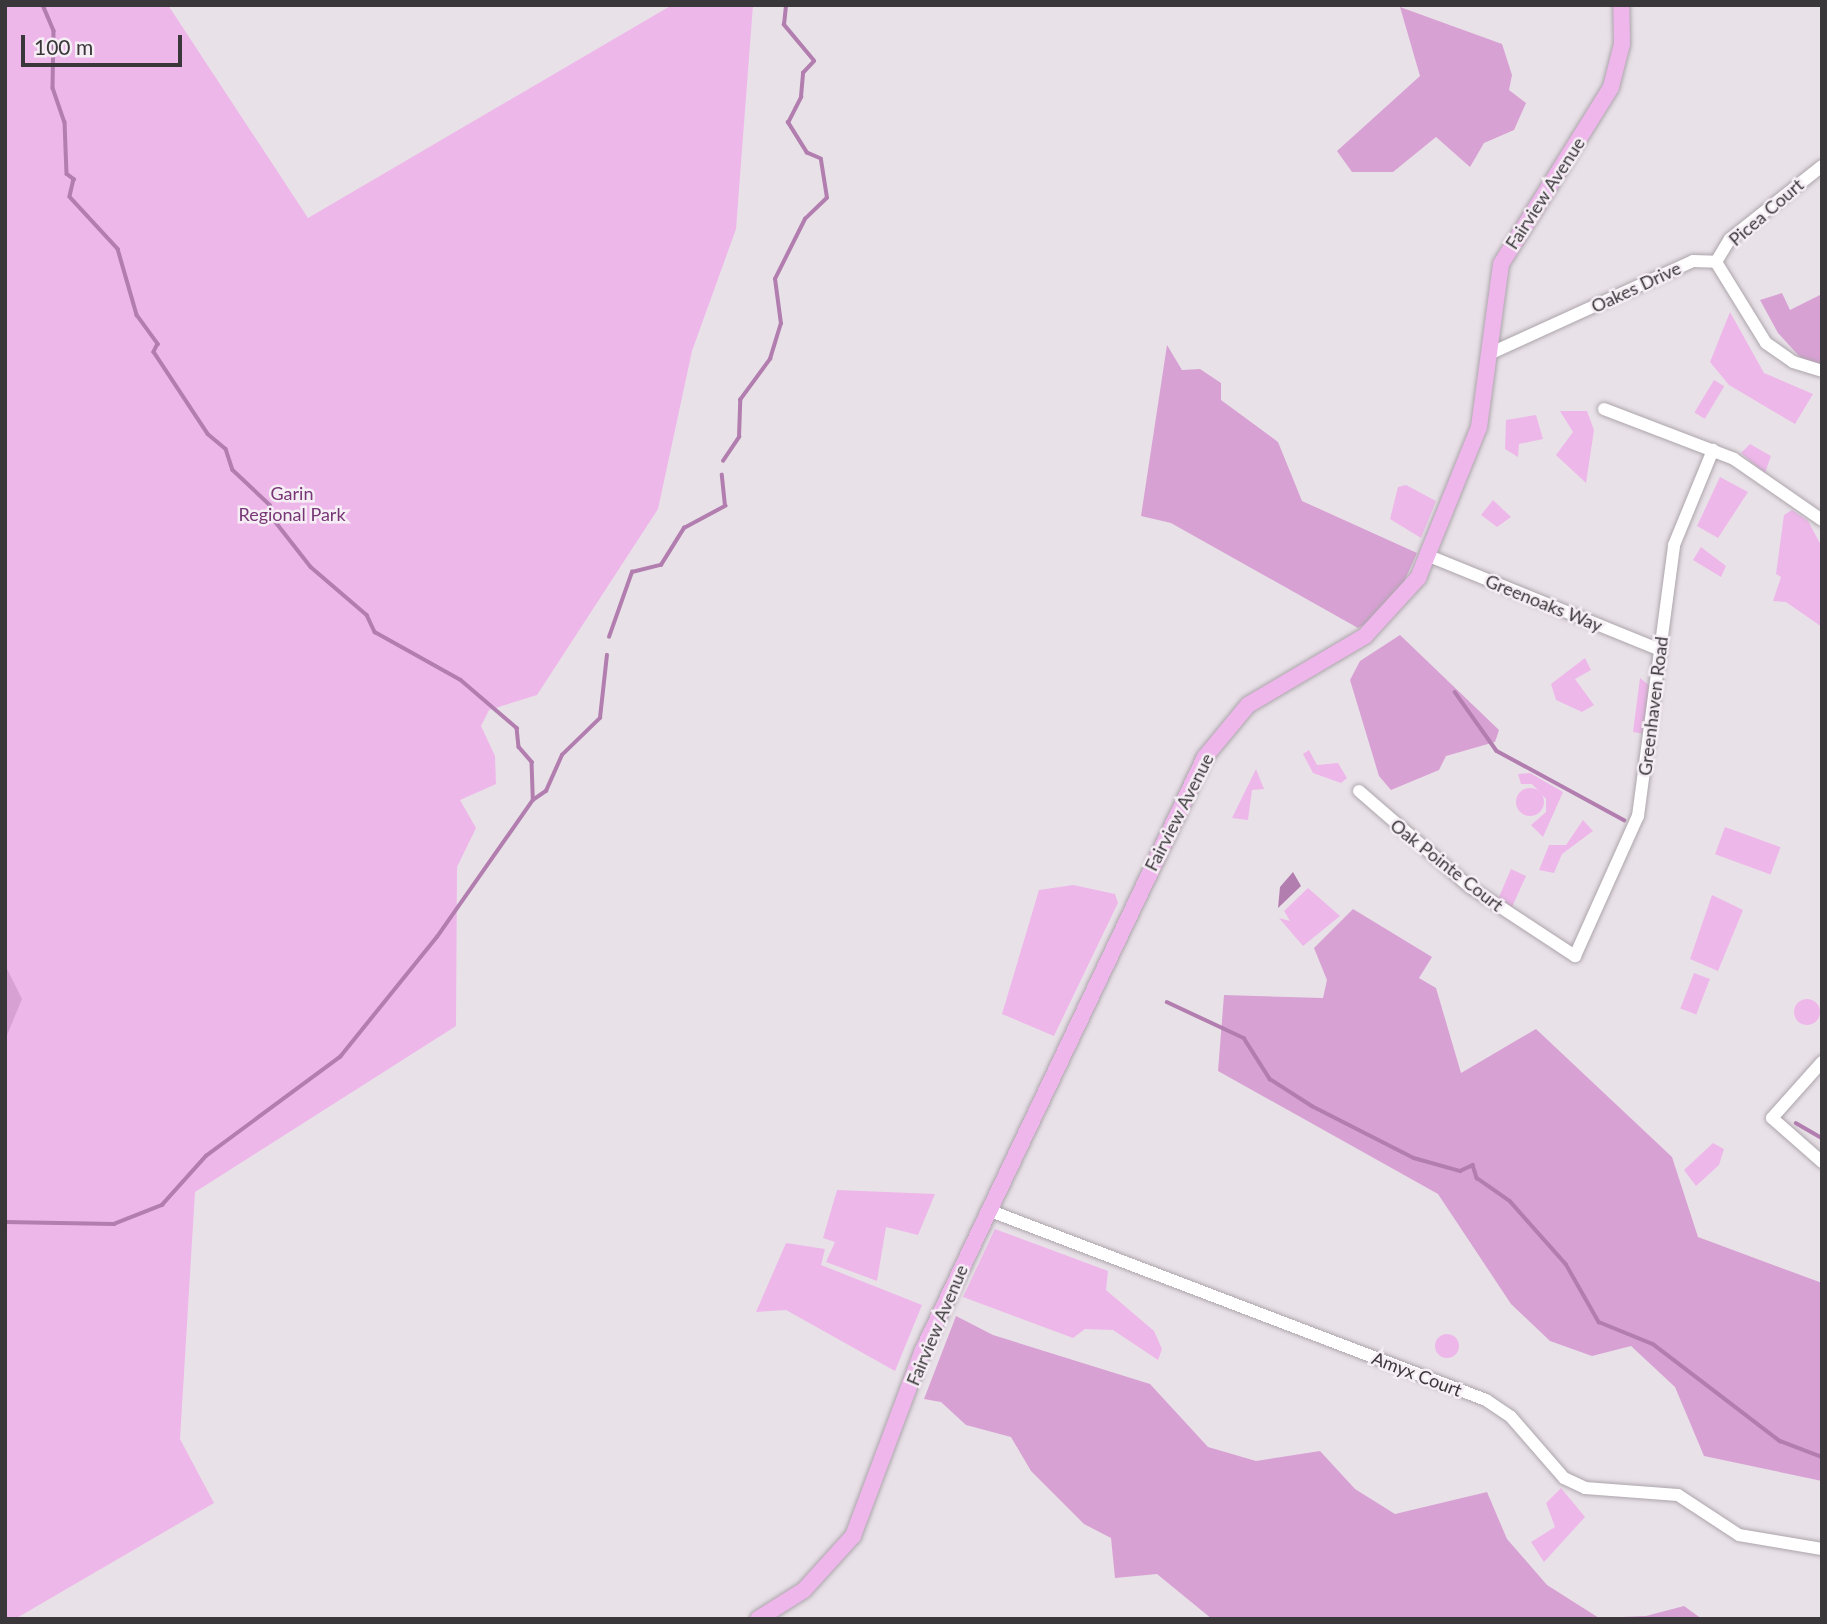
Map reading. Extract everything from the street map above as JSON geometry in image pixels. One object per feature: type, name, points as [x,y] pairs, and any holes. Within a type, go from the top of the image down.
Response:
[{"type":"main road","name":"Fairview Avenue","points":[[758,1619],[804,1590],[853,1536],[922,1352],[988,1210],[1218,737],[1264,692],[1372,630],[1410,590],[1429,556],[1479,427],[1501,264],[1611,87],[1622,44],[1621,5]]},
{"type":"street","name":"Picea Court","points":[[1716,262],[1730,239],[1822,166]]},
{"type":"street","name":"Oakes Drive","points":[[1489,354],[1693,261],[1716,262]]},
{"type":"street","points":[[1716,262],[1766,343],[1793,362],[1822,371]]},
{"type":"street","points":[[1604,409],[1713,450],[1822,520]]},
{"type":"street","name":"Greenhaven Road","points":[[1575,956],[1638,816],[1674,545],[1713,450]]},
{"type":"street","name":"Greenoaks Way","points":[[1429,556],[1660,650]]},
{"type":"street","name":"Oak Pointe Court","points":[[1359,791],[1470,887],[1575,956]]},
{"type":"street","points":[[1822,1062],[1772,1118],[1822,1162]]},
{"type":"street","name":"Amyx Court","points":[[988,1210],[1486,1400],[1511,1417],[1564,1478],[1585,1488],[1678,1494],[1739,1535],[1822,1549]]},
{"type":"green space","name":"Garin Regional Park","points":[[5,5],[168,5],[308,218],[672,5],[753,5],[736,229],[692,351],[658,509],[537,695],[489,710],[481,726],[495,756],[496,784],[460,800],[476,828],[457,867],[456,1026],[195,1192],[180,1439],[214,1503],[15,1619],[5,1619]]},
{"type":"green space","points":[[1730,312],[1764,373],[1813,394],[1795,424],[1729,385],[1710,362]]},
{"type":"green space","points":[[1714,380],[1724,386],[1705,419],[1694,413]]},
{"type":"green space","points":[[1560,411],[1587,411],[1594,430],[1586,483],[1556,455],[1573,432]]},
{"type":"green space","points":[[1536,415],[1543,439],[1519,444],[1518,457],[1505,449],[1506,420]]},
{"type":"green space","points":[[1750,444],[1771,456],[1765,473],[1741,453]]},
{"type":"green space","points":[[1720,477],[1748,492],[1718,538],[1697,526]]},
{"type":"green space","points":[[1406,485],[1436,501],[1421,538],[1390,519],[1398,487]]},
{"type":"green space","points":[[1493,500],[1511,517],[1497,527],[1481,515]]},
{"type":"green space","points":[[1792,510],[1808,521],[1822,547],[1822,627],[1786,602],[1773,601],[1781,577],[1776,574],[1784,515]]},
{"type":"green space","points":[[1701,547],[1726,566],[1721,577],[1693,560]]},
{"type":"green space","points":[[1585,658],[1591,670],[1575,679],[1594,705],[1582,712],[1556,700],[1551,684]]},
{"type":"green space","points":[[1640,678],[1650,686],[1644,734],[1633,732]]},
{"type":"green space","points":[[1309,750],[1317,765],[1338,763],[1347,778],[1341,783],[1313,773],[1303,754]]},
{"type":"green space","points":[[1256,769],[1264,789],[1252,790],[1248,820],[1232,818]]},
{"type":"green space","points":[[1530,773],[1563,792],[1543,837],[1531,825],[1546,812],[1546,799],[1532,784],[1521,784],[1518,774]]},
{"type":"green space","points":[[1530,788],[1540,792],[1544,802],[1540,812],[1530,816],[1520,812],[1516,802],[1520,792]]},
{"type":"green space","points":[[1583,820],[1593,831],[1562,854],[1554,873],[1539,870],[1549,845],[1566,845]]},
{"type":"green space","points":[[1725,827],[1780,847],[1771,874],[1715,854]]},
{"type":"green space","points":[[1511,869],[1526,876],[1512,907],[1499,897]]},
{"type":"green space","points":[[1073,885],[1115,894],[1118,903],[1054,1036],[1002,1014],[1039,890]]},
{"type":"green space","points":[[1308,888],[1340,916],[1303,946],[1279,918],[1290,921],[1284,911]]},
{"type":"green space","points":[[1712,895],[1743,910],[1718,971],[1690,959]]},
{"type":"green space","points":[[1694,973],[1710,979],[1696,1015],[1680,1008]]},
{"type":"green space","points":[[1807,999],[1816,1003],[1820,1012],[1816,1021],[1807,1025],[1798,1021],[1794,1012],[1798,1003]]},
{"type":"green space","points":[[1713,1143],[1724,1149],[1719,1165],[1696,1186],[1684,1170]]},
{"type":"green space","points":[[837,1190],[935,1194],[918,1235],[886,1227],[877,1281],[826,1262],[835,1242],[823,1238]]},
{"type":"green space","points":[[995,1229],[1108,1271],[1106,1290],[1154,1331],[1162,1349],[1158,1360],[1113,1330],[1085,1329],[1073,1338],[963,1297]]},
{"type":"green space","points":[[786,1243],[825,1249],[821,1265],[922,1305],[895,1371],[786,1310],[756,1312]]},
{"type":"green space","points":[[1447,1334],[1455,1338],[1459,1346],[1455,1354],[1447,1358],[1439,1354],[1435,1346],[1439,1338]]},
{"type":"green space","points":[[1561,1488],[1585,1517],[1544,1562],[1531,1542],[1555,1527],[1546,1503]]},
{"type":"shaded area","points":[[1400,7],[1502,44],[1512,75],[1509,90],[1526,103],[1514,130],[1484,143],[1470,167],[1436,137],[1393,172],[1352,172],[1337,151],[1420,76]]},
{"type":"shaded area","points":[[1782,293],[1790,310],[1822,294],[1822,366],[1800,357],[1778,333],[1760,300]]},
{"type":"shaded area","points":[[1167,345],[1182,370],[1200,369],[1221,383],[1221,400],[1278,442],[1302,501],[1417,553],[1404,582],[1369,622],[1358,628],[1171,523],[1141,516]]},
{"type":"shaded area","points":[[1400,635],[1499,730],[1495,742],[1446,756],[1439,770],[1391,790],[1379,776],[1350,680],[1360,661]]},
{"type":"shaded area","points":[[1293,872],[1301,886],[1278,908],[1280,887]]},
{"type":"shaded area","points":[[1353,909],[1432,957],[1419,978],[1436,988],[1461,1073],[1536,1029],[1672,1157],[1698,1237],[1822,1283],[1822,1481],[1704,1456],[1675,1387],[1631,1346],[1592,1356],[1550,1341],[1511,1304],[1438,1194],[1218,1071],[1224,995],[1323,998],[1327,980],[1314,948]]},
{"type":"shaded area","points":[[5,965],[22,999],[5,1040]]},
{"type":"shaded area","points":[[956,1316],[993,1335],[1150,1384],[1208,1447],[1256,1461],[1320,1451],[1355,1489],[1395,1514],[1487,1492],[1507,1539],[1547,1585],[1599,1618],[1646,1616],[1684,1606],[1702,1619],[1212,1619],[1157,1574],[1115,1578],[1111,1538],[1084,1524],[1031,1471],[1011,1437],[966,1425],[941,1402],[924,1399]]},
{"type":"waterway","points":[[43,5],[54,31],[53,88],[65,122],[67,174],[74,179],[70,197],[118,249],[137,315],[158,344],[154,352],[208,434],[226,449],[233,470],[270,505],[275,521],[311,567],[367,615],[375,632],[461,680],[517,728],[519,747],[532,762],[533,800]]},
{"type":"waterway","points":[[723,461],[739,437],[740,400],[770,359],[781,324],[775,279],[805,219],[827,198],[821,159],[807,153],[788,123],[801,97],[803,73],[814,61],[784,25],[786,5]]},
{"type":"waterway","points":[[609,637],[632,572],[661,565],[684,528],[725,506],[722,475]]},
{"type":"waterway","points":[[5,1222],[114,1224],[162,1205],[206,1156],[340,1057],[437,937],[533,800],[546,791],[562,755],[600,718],[607,655]]},
{"type":"waterway","points":[[1455,692],[1497,751],[1624,820]]},
{"type":"waterway","points":[[1167,1002],[1244,1038],[1270,1079],[1312,1106],[1414,1158],[1460,1171],[1473,1165],[1477,1178],[1510,1201],[1566,1264],[1599,1322],[1653,1344],[1780,1441],[1822,1457]]},
{"type":"waterway","points":[[1796,1123],[1822,1138]]}]
